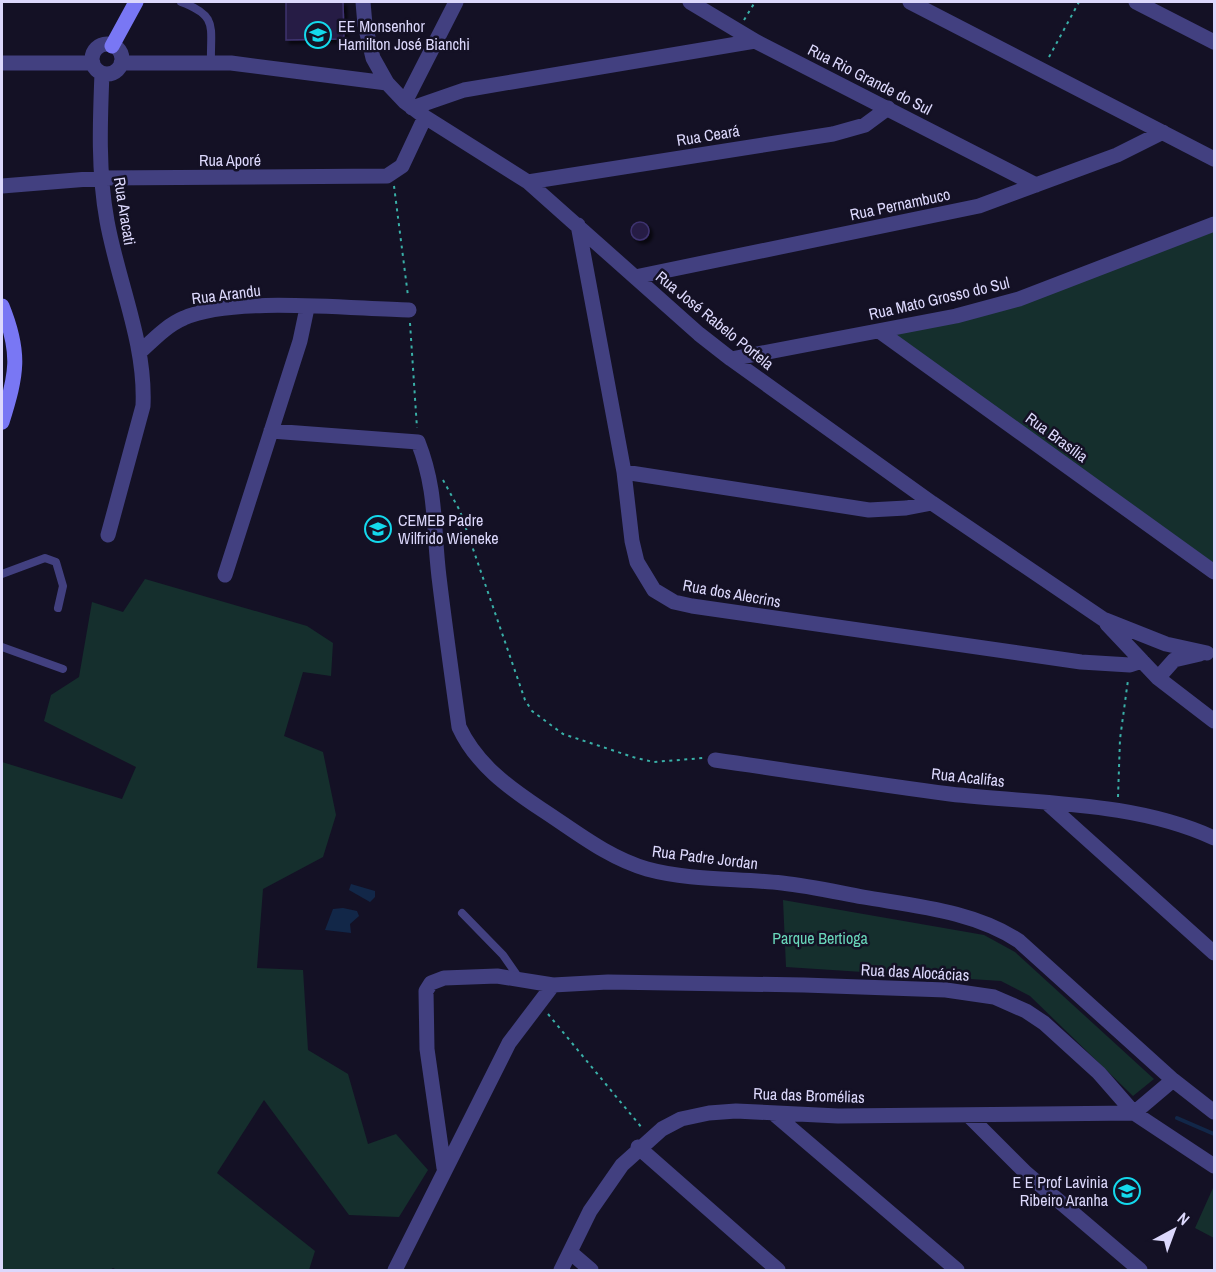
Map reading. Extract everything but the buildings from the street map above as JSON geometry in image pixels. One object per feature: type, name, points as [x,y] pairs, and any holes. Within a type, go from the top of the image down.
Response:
[{"type":"street","points":[[112,46],[136,2]]},
{"type":"street","name":"Rua José Rabelo Portela","points":[[363,2],[365,25],[373,57],[387,83],[409,105],[528,182],[635,278],[731,359],[932,502],[1103,619]]},
{"type":"street","points":[[409,105],[456,2]]},
{"type":"street","name":"Rua Rio Grande do Sul","points":[[690,2],[755,41],[1036,184]]},
{"type":"street","points":[[910,2],[1043,68],[1215,159]]},
{"type":"street","points":[[1136,2],[1215,42]]},
{"type":"street","points":[[409,105],[464,90],[755,41]]},
{"type":"street","points":[[2,63],[116,71],[121,63],[119,51],[112,46],[99,47],[93,54],[97,68]]},
{"type":"street","points":[[121,63],[211,63],[270,67],[320,72],[361,81],[387,83]]},
{"type":"street","name":"Rua Aracati","points":[[97,68],[100,178],[120,281],[140,352]]},
{"type":"street","name":"Rua Ceará","points":[[528,182],[842,132],[865,125],[888,108]]},
{"type":"street","name":"Rua Aporé","points":[[2,186],[100,178],[387,176],[402,166],[425,117]]},
{"type":"street","name":"Rua Pernambuco","points":[[635,278],[979,206],[1117,155],[1163,132]]},
{"type":"street","name":"Rua Mato Grosso do Sul","points":[[731,359],[956,316],[1019,299],[1215,224]]},
{"type":"street","name":"Rua dos Alecrins","points":[[578,225],[624,472],[637,562],[654,590],[674,602],[854,630],[1080,662],[1136,663]]},
{"type":"street","points":[[2,306],[13,333],[16,356],[13,380],[2,422]]},
{"type":"street","name":"Rua Arandu","points":[[140,352],[174,323],[196,313],[262,306],[409,310]]},
{"type":"street","points":[[225,575],[300,341],[306,308]]},
{"type":"street","name":"Rua Brasília","points":[[879,331],[1215,572]]},
{"type":"street","points":[[108,535],[143,406],[140,352]]},
{"type":"street","name":"Rua Padre Jordan","points":[[271,431],[418,442],[428,469],[435,503],[439,575],[459,727],[467,744],[494,774],[586,839],[630,864],[670,873],[784,883],[916,906],[970,918],[998,928],[1018,941],[1173,1080],[1215,1112]]},
{"type":"street","points":[[624,472],[869,510],[906,508],[932,502]]},
{"type":"street","points":[[1103,619],[1136,663],[1215,721]]},
{"type":"street","points":[[1103,619],[1166,644],[1211,651]]},
{"type":"street","points":[[1158,678],[1174,660],[1211,651]]},
{"type":"street","name":"Rua Acalifas","points":[[715,760],[951,794],[1118,812],[1176,824],[1215,838]]},
{"type":"street","points":[[1047,803],[1215,953]]},
{"type":"street","points":[[444,1168],[427,1049],[426,991],[431,983],[444,978],[497,976],[553,985]]},
{"type":"street","name":"Rua das Alocácias","points":[[553,985],[609,982],[804,985],[946,990],[994,997],[1026,1011],[1044,1023],[1099,1073],[1134,1113],[1215,1166]]},
{"type":"street","points":[[395,1270],[444,1168],[509,1043],[553,985]]},
{"type":"street","points":[[1134,1113],[1173,1080]]},
{"type":"street","name":"Rua das Bromélias","points":[[561,1270],[590,1211],[606,1186],[644,1143],[681,1119],[709,1113],[969,1116],[1134,1113]]},
{"type":"street","points":[[773,1113],[957,1270]]},
{"type":"street","points":[[969,1116],[1026,1173],[1140,1270]]},
{"type":"street","points":[[644,1143],[778,1270]]},
{"type":"street","points":[[570,1252],[591,1270]]},
{"type":"lane","points":[[181,2],[202,10],[208,17],[211,63]]},
{"type":"lane","points":[[2,574],[45,558],[56,562],[63,586],[58,608]]},
{"type":"lane","points":[[2,647],[63,669]]},
{"type":"lane","points":[[462,913],[503,955],[520,980]]},
{"type":"path","points":[[739,30],[755,2]]},
{"type":"path","points":[[1043,68],[1079,2]]},
{"type":"path","points":[[428,469],[449,487],[456,501],[525,700],[532,711],[563,734],[636,758],[654,762],[700,757],[715,760]]},
{"type":"path","points":[[1118,812],[1120,739],[1136,663]]},
{"type":"path","points":[[538,1003],[591,1064],[644,1143]]},
{"type":"green space","points":[[1214,223],[1214,572],[879,331],[946,318]]},
{"type":"green space","points":[[145,579],[307,626],[333,643],[331,676],[303,672],[284,736],[323,752],[336,815],[323,857],[263,889],[257,968],[303,970],[308,1050],[348,1074],[368,1144],[396,1134],[428,1170],[399,1217],[349,1215],[264,1100],[217,1173],[315,1251],[309,1270],[117,1270],[113,1268],[110,1270],[2,1270],[2,762],[122,799],[136,767],[44,721],[51,695],[79,677],[92,602],[123,612]]},
{"type":"green space","name":"Parque Bertioga","points":[[783,900],[984,935],[1015,952],[1154,1079],[1133,1096],[1030,996],[1001,981],[786,967]]},
{"type":"green space","points":[[1214,1188],[1214,1238],[1195,1228]]},
{"type":"water","points":[[351,884],[375,891],[375,897],[370,902],[349,890]]},
{"type":"water","points":[[343,908],[357,911],[359,916],[350,924],[351,933],[325,930],[333,909]]},
{"type":"waterway","points":[[1177,1118],[1214,1134]]},
{"type":"place","name":"EE Monsenhor Hamilton José Bianchi","points":[[318,35]]},
{"type":"place","name":"CEMEB Padre Wilfrido Wieneke","points":[[378,529]]},
{"type":"place","name":"E E Prof Lavinia Ribeiro Aranha","points":[[1127,1191]]}]
